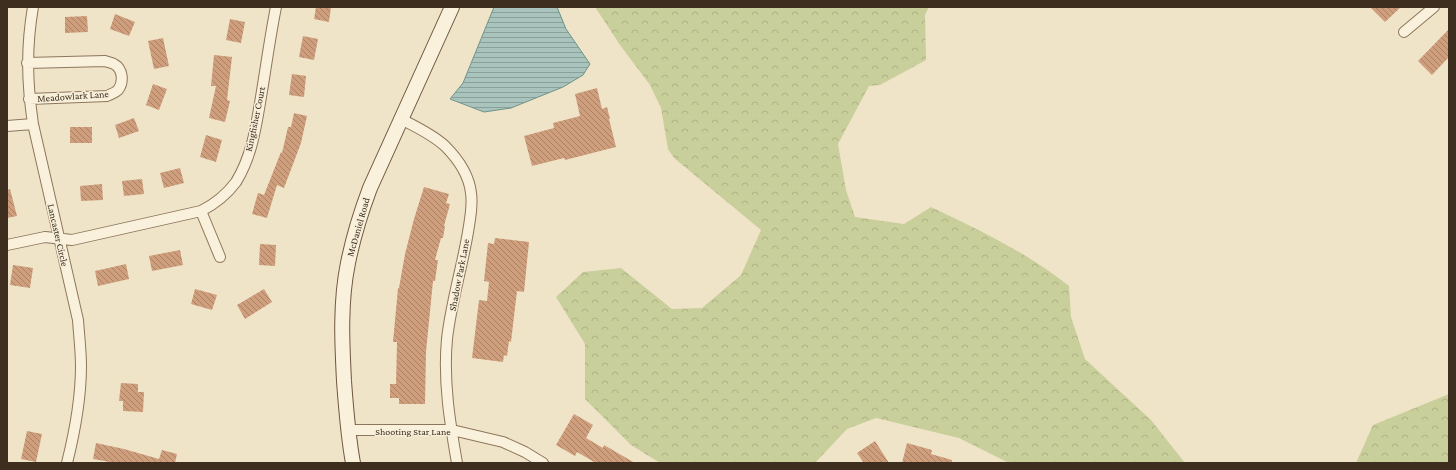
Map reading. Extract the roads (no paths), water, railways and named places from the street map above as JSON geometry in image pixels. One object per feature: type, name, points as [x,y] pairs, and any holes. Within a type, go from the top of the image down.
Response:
[{"type":"main road","name":"McDaniel Road","points":[[353,463],[345,400],[341,323],[348,264],[365,200],[452,7]]},
{"type":"street","name":"Lancaster Circle","points":[[33,7],[29,31],[27,63],[29,99],[58,238],[78,320],[81,366],[77,421],[67,463]]},
{"type":"street","name":"Kingfisher Court","points":[[7,245],[45,238],[72,240],[201,211],[219,199],[231,188],[246,161],[252,144],[276,7]]},
{"type":"street","points":[[1404,32],[1434,7]]},
{"type":"street","name":"Meadowlark Lane","points":[[27,63],[105,61],[114,64],[122,75],[122,82],[119,89],[107,96],[29,99]]},
{"type":"street","name":"Shadow Park Lane","points":[[401,119],[425,132],[444,145],[461,167],[471,192],[471,213],[447,340],[448,398],[457,463]]},
{"type":"street","points":[[7,126],[33,124]]},
{"type":"street","points":[[201,211],[220,257]]},
{"type":"street","name":"Shooting Star Lane","points":[[349,430],[452,430],[503,442],[525,452],[543,463]]},
{"type":"water","points":[[494,7],[557,7],[566,29],[590,64],[583,75],[563,87],[511,108],[484,112],[450,99],[463,83]]}]
